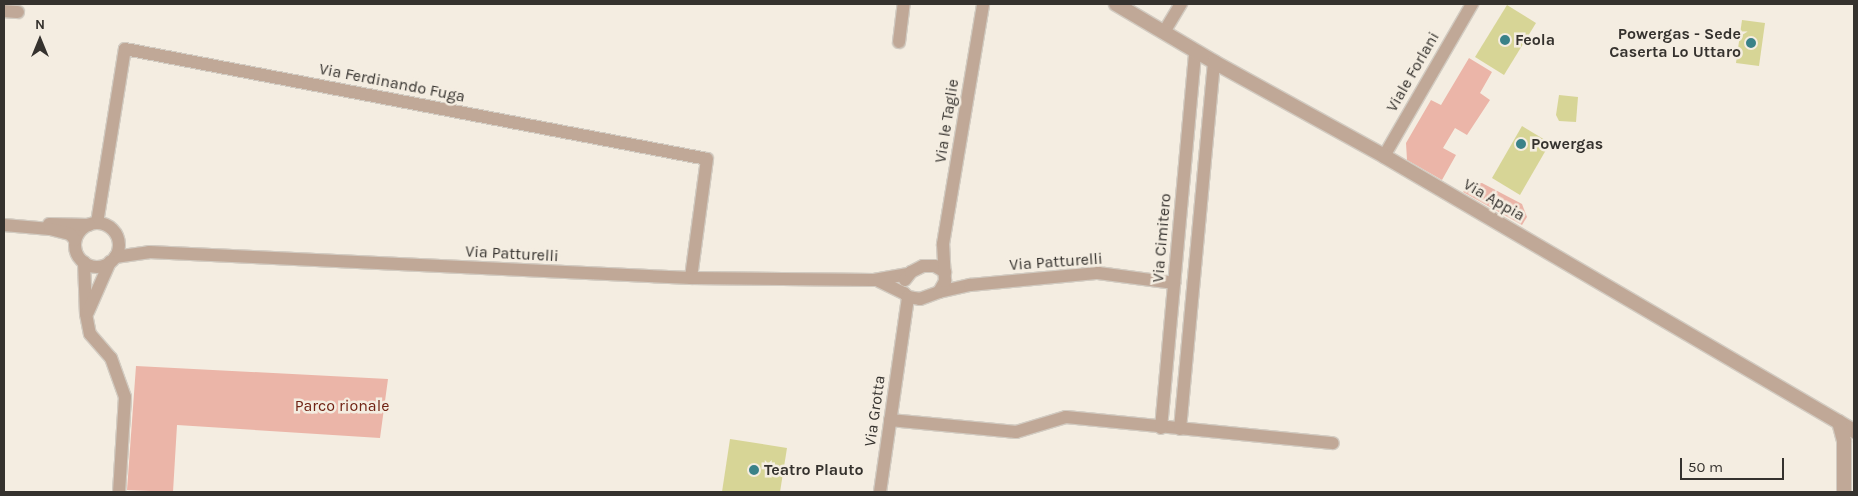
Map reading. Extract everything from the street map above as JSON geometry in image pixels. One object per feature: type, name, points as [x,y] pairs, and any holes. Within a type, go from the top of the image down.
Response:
[{"type":"street","points":[[899,42],[904,4]]},
{"type":"street","name":"Via le Taglie","points":[[945,274],[943,244],[983,4]]},
{"type":"street","name":"Via Appia","points":[[1116,4],[1214,62],[1384,156],[1853,430]]},
{"type":"street","points":[[1164,32],[1181,4]]},
{"type":"street","name":"Viale Forlani","points":[[1384,156],[1472,4]]},
{"type":"street","points":[[4,11],[18,12]]},
{"type":"street","name":"Via Ferdinando Fuga","points":[[93,224],[124,49],[707,159],[691,278]]},
{"type":"street","name":"Via Cimitero","points":[[1161,428],[1196,51]]},
{"type":"street","points":[[1180,429],[1214,62]]},
{"type":"street","points":[[39,227],[52,223],[109,226],[119,241],[113,260],[86,314]]},
{"type":"street","points":[[93,224],[82,228],[76,240],[76,252],[84,262],[97,267],[113,260]]},
{"type":"street","points":[[4,225],[39,227],[70,234],[76,240]]},
{"type":"street","name":"Via Patturelli","points":[[119,241],[128,247],[149,252],[691,278],[874,280],[909,274],[917,268],[930,266],[940,268],[945,274],[970,285]]},
{"type":"street","name":"Via le Taglie","points":[[930,266],[943,244]]},
{"type":"street","name":"Via Patturelli","points":[[113,260],[149,252]]},
{"type":"street","points":[[84,262],[86,314],[90,334],[111,358],[125,397],[119,492]]},
{"type":"street","name":"Via Patturelli","points":[[874,280],[911,296],[970,285],[1098,273],[1174,283]]},
{"type":"street","points":[[909,274],[904,283],[911,296]]},
{"type":"street","points":[[939,292],[945,274]]},
{"type":"street","name":"Via Grotta","points":[[880,492],[903,334],[911,296]]},
{"type":"street","points":[[890,420],[1016,432],[1066,418],[1333,443]]},
{"type":"street","points":[[1839,422],[1844,442],[1845,486]]},
{"type":"street","points":[[1845,486],[1854,461]]},
{"type":"green space","points":[[1469,58],[1492,72],[1480,93],[1490,100],[1467,135],[1455,128],[1443,148],[1456,155],[1442,180],[1407,160],[1406,143],[1431,100],[1441,105]]},
{"type":"green space","points":[[1482,183],[1522,204],[1527,217],[1522,225],[1463,192],[1468,185]]},
{"type":"green space","name":"Parco rionale","points":[[136,366],[388,379],[380,438],[177,425],[173,492],[127,490]]},
{"type":"building","name":"Feola","points":[[1507,5],[1536,23],[1504,75],[1475,57]]},
{"type":"building","name":"Powergas - Sede Caserta Lo Uttaro","points":[[1742,20],[1765,23],[1759,66],[1736,63]]},
{"type":"building","points":[[1559,95],[1578,97],[1576,122],[1559,121],[1556,115]]},
{"type":"building","points":[[1522,126],[1550,143],[1520,195],[1492,178]]},
{"type":"building","name":"Teatro Plauto","points":[[730,439],[787,448],[780,492],[722,492]]},
{"type":"place","name":"Feola","points":[[1505,40]]},
{"type":"place","name":"Powergas - Sede Caserta Lo Uttaro","points":[[1751,43]]},
{"type":"place","name":"Powergas","points":[[1521,144]]},
{"type":"place","name":"Teatro Plauto","points":[[754,470]]}]
